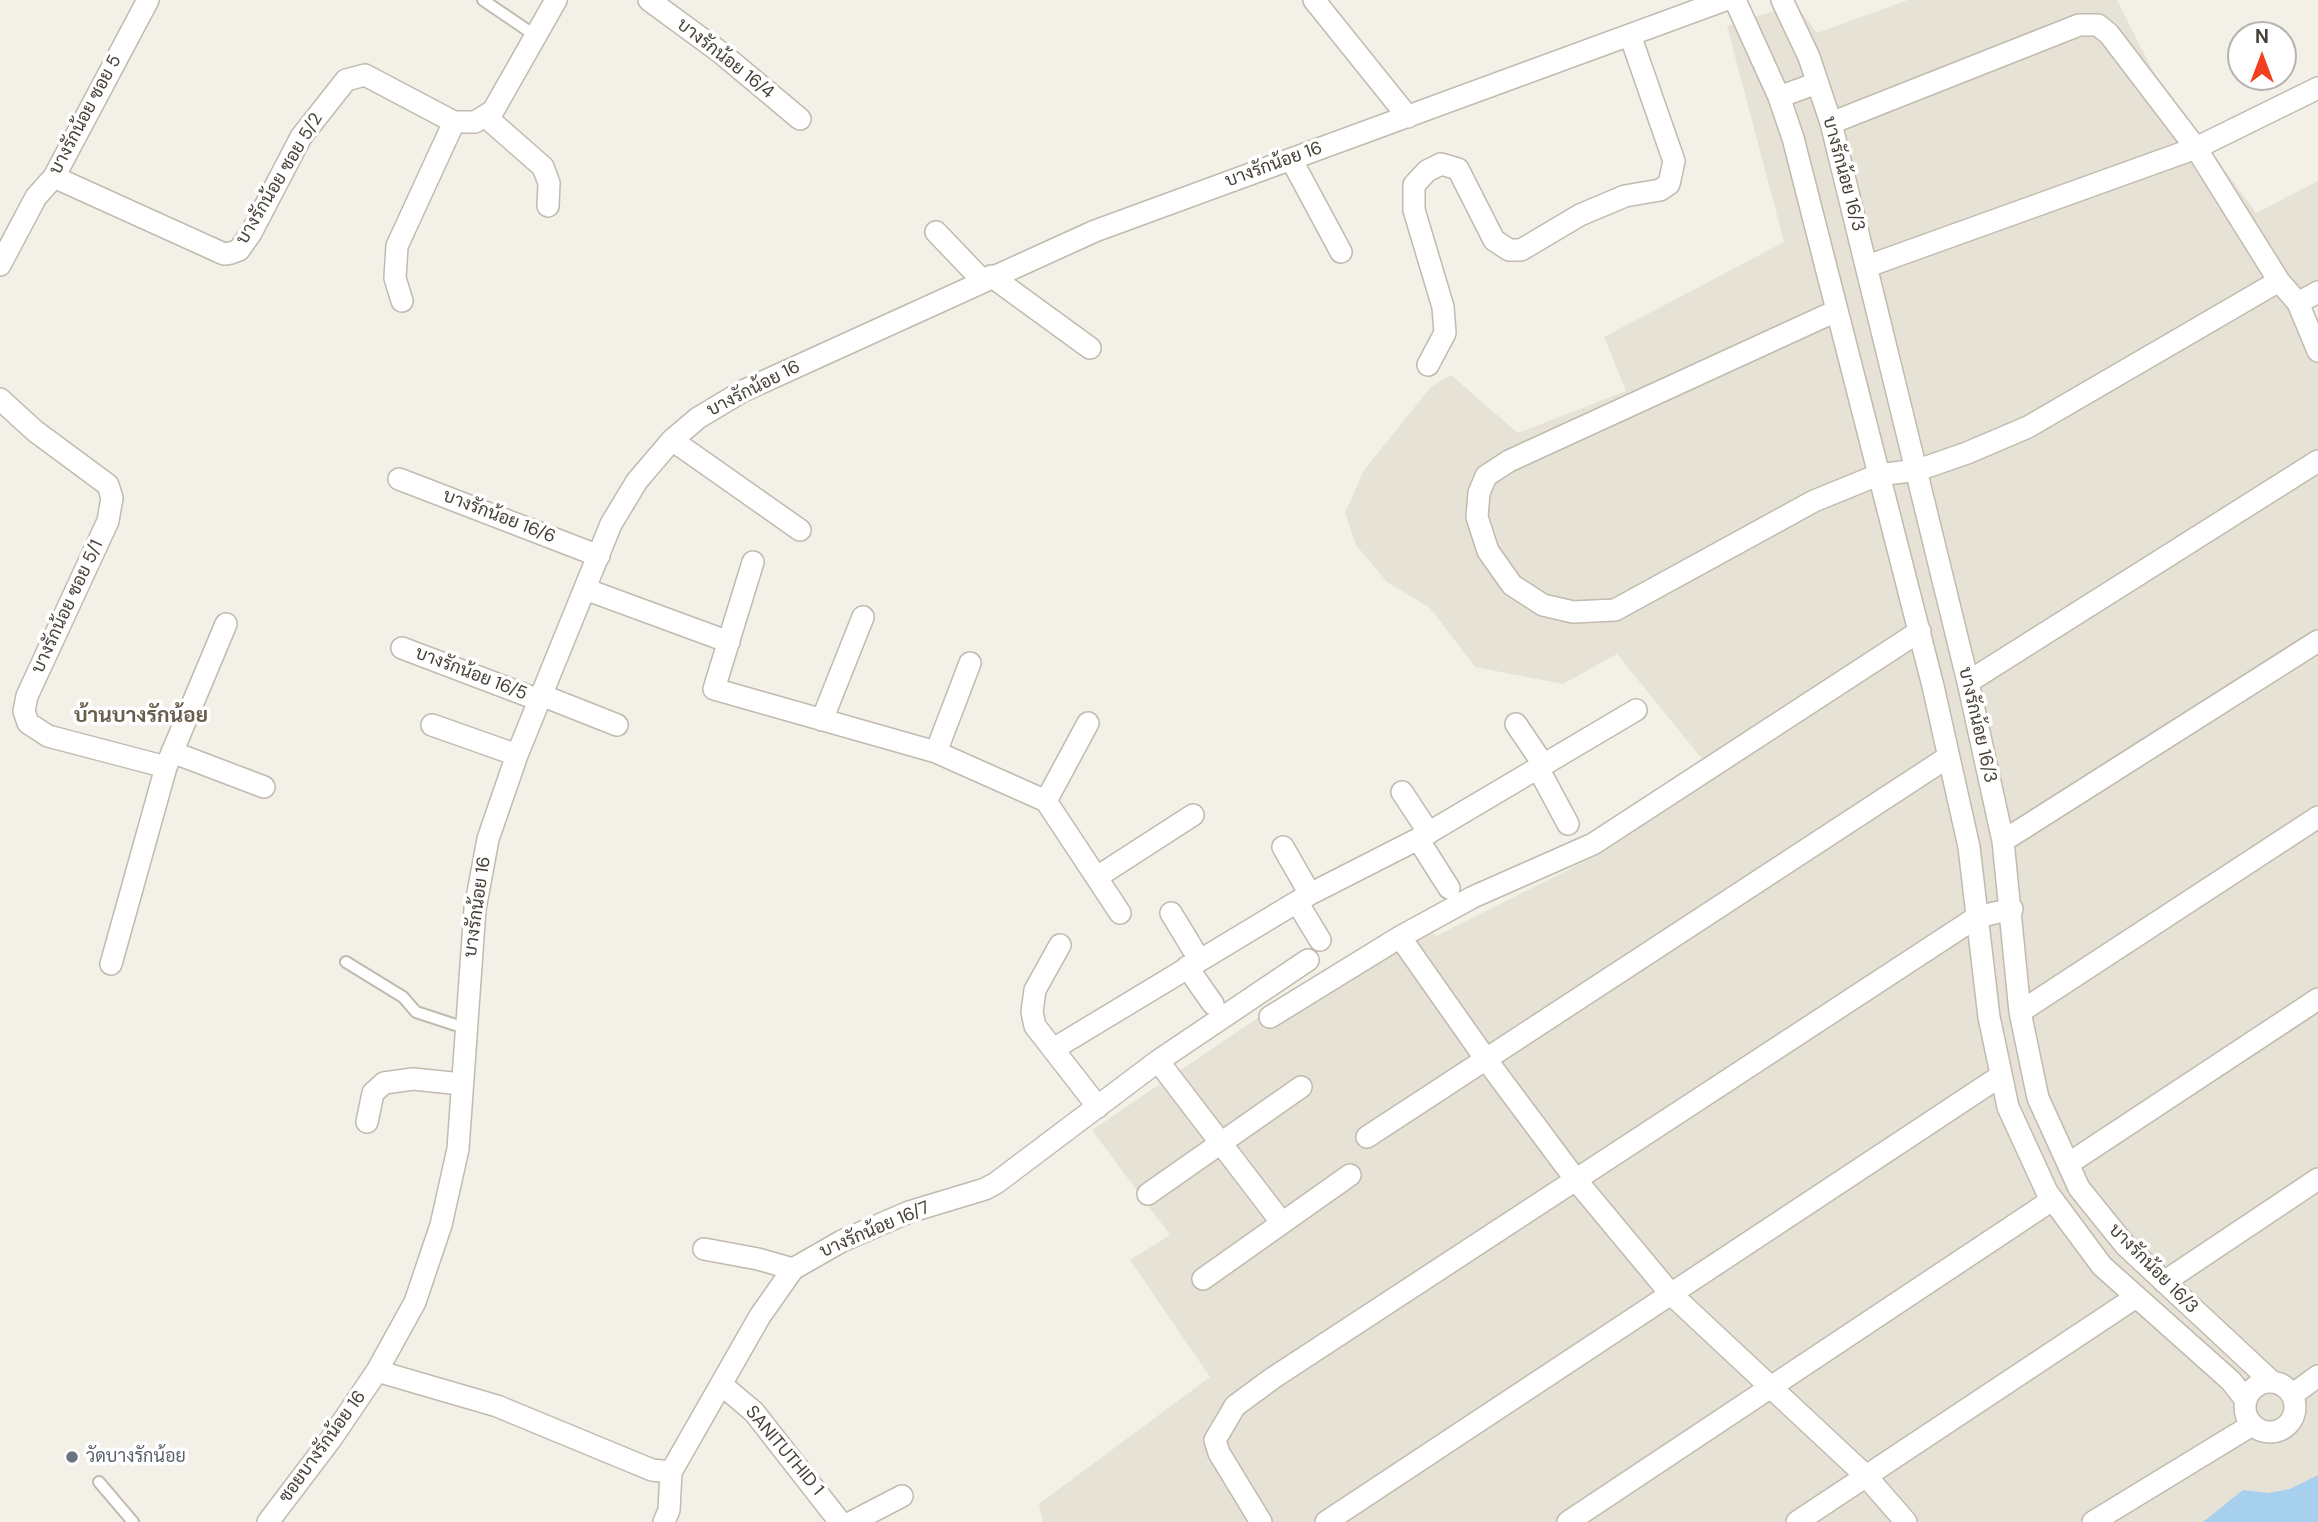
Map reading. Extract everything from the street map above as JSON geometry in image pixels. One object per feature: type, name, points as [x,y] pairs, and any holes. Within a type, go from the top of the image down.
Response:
[{"type":"street","name":"บางรักน้อย ซอย 5","points":[[0,265],[36,197],[54,177],[148,0]]},
{"type":"street","points":[[402,301],[395,278],[397,246],[454,122],[475,122],[493,111],[556,0]]},
{"type":"street","name":"บางรักน้อย 16/4","points":[[649,0],[720,52],[800,119]]},
{"type":"street","points":[[1314,0],[1408,117]]},
{"type":"street","name":"บางรักน้อย 16","points":[[377,1371],[415,1302],[440,1225],[458,1149],[465,1028],[481,865],[517,755],[611,524],[637,481],[672,440],[698,418],[743,391],[1094,231],[1630,36],[1674,8],[1725,0]]},
{"type":"street","points":[[1735,0],[1780,97],[1793,138],[1920,632],[1969,847],[1999,1077],[2008,1107],[2052,1200],[2102,1266],[2231,1381],[2245,1399]]},
{"type":"street","name":"บางรักน้อย 16/3","points":[[1782,0],[1809,57],[1831,123],[1968,682],[2003,841],[2012,909],[2020,1012],[2038,1098],[2079,1188],[2125,1245],[2272,1382]]},
{"type":"street","points":[[1831,123],[2079,24],[2098,25],[2109,34],[2196,148],[2279,281],[2298,303],[2318,351]]},
{"type":"street","points":[[1428,365],[1445,333],[1443,307],[1414,210],[1414,185],[1427,171],[1441,164],[1458,169],[1494,240],[1509,250],[1521,250],[1592,209],[1625,196],[1660,190],[1669,184],[1674,161],[1630,36]]},
{"type":"street","name":"บางรักน้อย ซอย 5/2","points":[[54,177],[225,254],[239,250],[251,233],[301,137],[346,80],[365,75],[454,122]]},
{"type":"street","points":[[1780,97],[1817,83]]},
{"type":"street","points":[[1868,267],[2196,148],[2318,88]]},
{"type":"street","points":[[485,116],[543,167],[550,183],[548,206]]},
{"type":"street","points":[[1291,159],[1341,252]]},
{"type":"street","points":[[936,232],[987,278],[1090,348]]},
{"type":"street","points":[[1836,311],[1509,461],[1486,476],[1479,493],[1477,517],[1488,551],[1513,585],[1543,605],[1573,612],[1615,610],[1814,501],[1878,475],[1918,470],[2028,427],[2279,281]]},
{"type":"street","points":[[2298,303],[2318,292]]},
{"type":"street","name":"บางรักน้อย ซอย 5/1","points":[[0,399],[35,431],[108,485],[112,498],[108,521],[27,696],[24,711],[28,723],[48,736],[169,760],[264,787]]},
{"type":"street","points":[[672,440],[800,530]]},
{"type":"street","points":[[1968,682],[2318,461]]},
{"type":"street","name":"บางรักน้อย 16/6","points":[[399,479],[599,556]]},
{"type":"street","points":[[753,562],[714,689],[936,752],[1046,801],[1120,913]]},
{"type":"street","points":[[585,589],[729,642]]},
{"type":"street","points":[[822,720],[863,617]]},
{"type":"street","points":[[111,964],[169,760],[226,624]]},
{"type":"street","points":[[1270,1017],[1401,937],[1473,897],[1593,844],[1920,632]]},
{"type":"street","points":[[2003,841],[2318,641]]},
{"type":"street","name":"บางรักน้อย 16/5","points":[[402,648],[617,725]]},
{"type":"street","points":[[936,752],[971,663]]},
{"type":"street","points":[[1055,1048],[1303,898],[1423,836],[1636,710]]},
{"type":"street","points":[[1046,801],[1088,723]]},
{"type":"street","points":[[1516,724],[1568,824]]},
{"type":"street","points":[[432,725],[517,755]]},
{"type":"street","points":[[1367,1137],[1948,757]]},
{"type":"street","points":[[1402,792],[1449,888]]},
{"type":"street","points":[[1097,877],[1193,815]]},
{"type":"street","points":[[2020,1012],[2318,817]]},
{"type":"street","points":[[1283,847],[1320,940]]},
{"type":"street","points":[[1261,1522],[1219,1453],[1215,1440],[1236,1406],[1977,917],[2012,909]]},
{"type":"street","points":[[1171,913],[1213,1004]]},
{"type":"street","points":[[1401,937],[1485,1058],[1576,1180],[1670,1293],[1866,1476],[1906,1522]]},
{"type":"street","points":[[1060,945],[1035,990],[1032,1012],[1035,1027],[1055,1048],[1098,1107]]},
{"type":"street","name":"บางรักน้อย 16/7","points":[[671,1472],[760,1316],[793,1269],[842,1241],[909,1212],[985,1189],[1158,1061],[1308,960]]},
{"type":"street","points":[[2068,1164],[2318,999]]},
{"type":"street","points":[[1158,1061],[1282,1223]]},
{"type":"street","points":[[1326,1522],[1999,1077]]},
{"type":"street","points":[[368,1122],[373,1093],[384,1083],[413,1079],[462,1084]]},
{"type":"street","points":[[1148,1194],[1301,1087]]},
{"type":"street","points":[[1203,1279],[1350,1175]]},
{"type":"street","points":[[2164,1282],[2318,1179]]},
{"type":"street","points":[[1567,1522],[1769,1385],[2052,1200]]},
{"type":"street","points":[[705,1249],[793,1269]]},
{"type":"street","points":[[1797,1522],[2136,1297]]},
{"type":"street","points":[[377,1371],[497,1406],[652,1470],[671,1472],[669,1510],[664,1522]]},
{"type":"street","name":"ซอยบางรักน้อย 16","points":[[268,1522],[331,1439],[377,1371]]},
{"type":"street","points":[[2292,1395],[2318,1376]]},
{"type":"street","points":[[2272,1382],[2280,1384],[2292,1395],[2294,1412],[2287,1425],[2265,1432],[2252,1425],[2244,1409],[2245,1399],[2256,1385],[2272,1382]]},
{"type":"street","name":"SANITUTHID 1","points":[[722,1385],[754,1412],[839,1522]]},
{"type":"street","points":[[2093,1522],[2252,1425]]},
{"type":"street","points":[[852,1522],[902,1496]]},
{"type":"lane","points":[[482,0],[536,36]]},
{"type":"lane","points":[[346,962],[403,997],[416,1012],[465,1028]]},
{"type":"lane","points":[[99,1482],[133,1522]]},
{"type":"shaded area","points":[[1908,0],[2117,0],[2153,71],[2256,213],[2318,181],[2318,302],[2310,306],[2318,325],[2318,1522],[1043,1522],[1039,1504],[1210,1377],[1130,1260],[1170,1235],[1092,1130],[1293,994],[1415,918],[1436,936],[1600,854],[1715,775],[1617,654],[1563,684],[1475,667],[1430,608],[1387,582],[1356,545],[1345,513],[1364,470],[1431,387],[1451,375],[1518,433],[1626,391],[1604,337],[1784,242],[1727,26],[1795,4],[1817,33]]},
{"type":"water","points":[[2318,1475],[2318,1522],[2203,1522],[2243,1490],[2268,1493],[2290,1489]]},
{"type":"place","name":"วัดบางรักน้อย","points":[[72,1457]]},
{"type":"district","name":"บ้านบางรักน้อย","points":[[141,716]]}]
